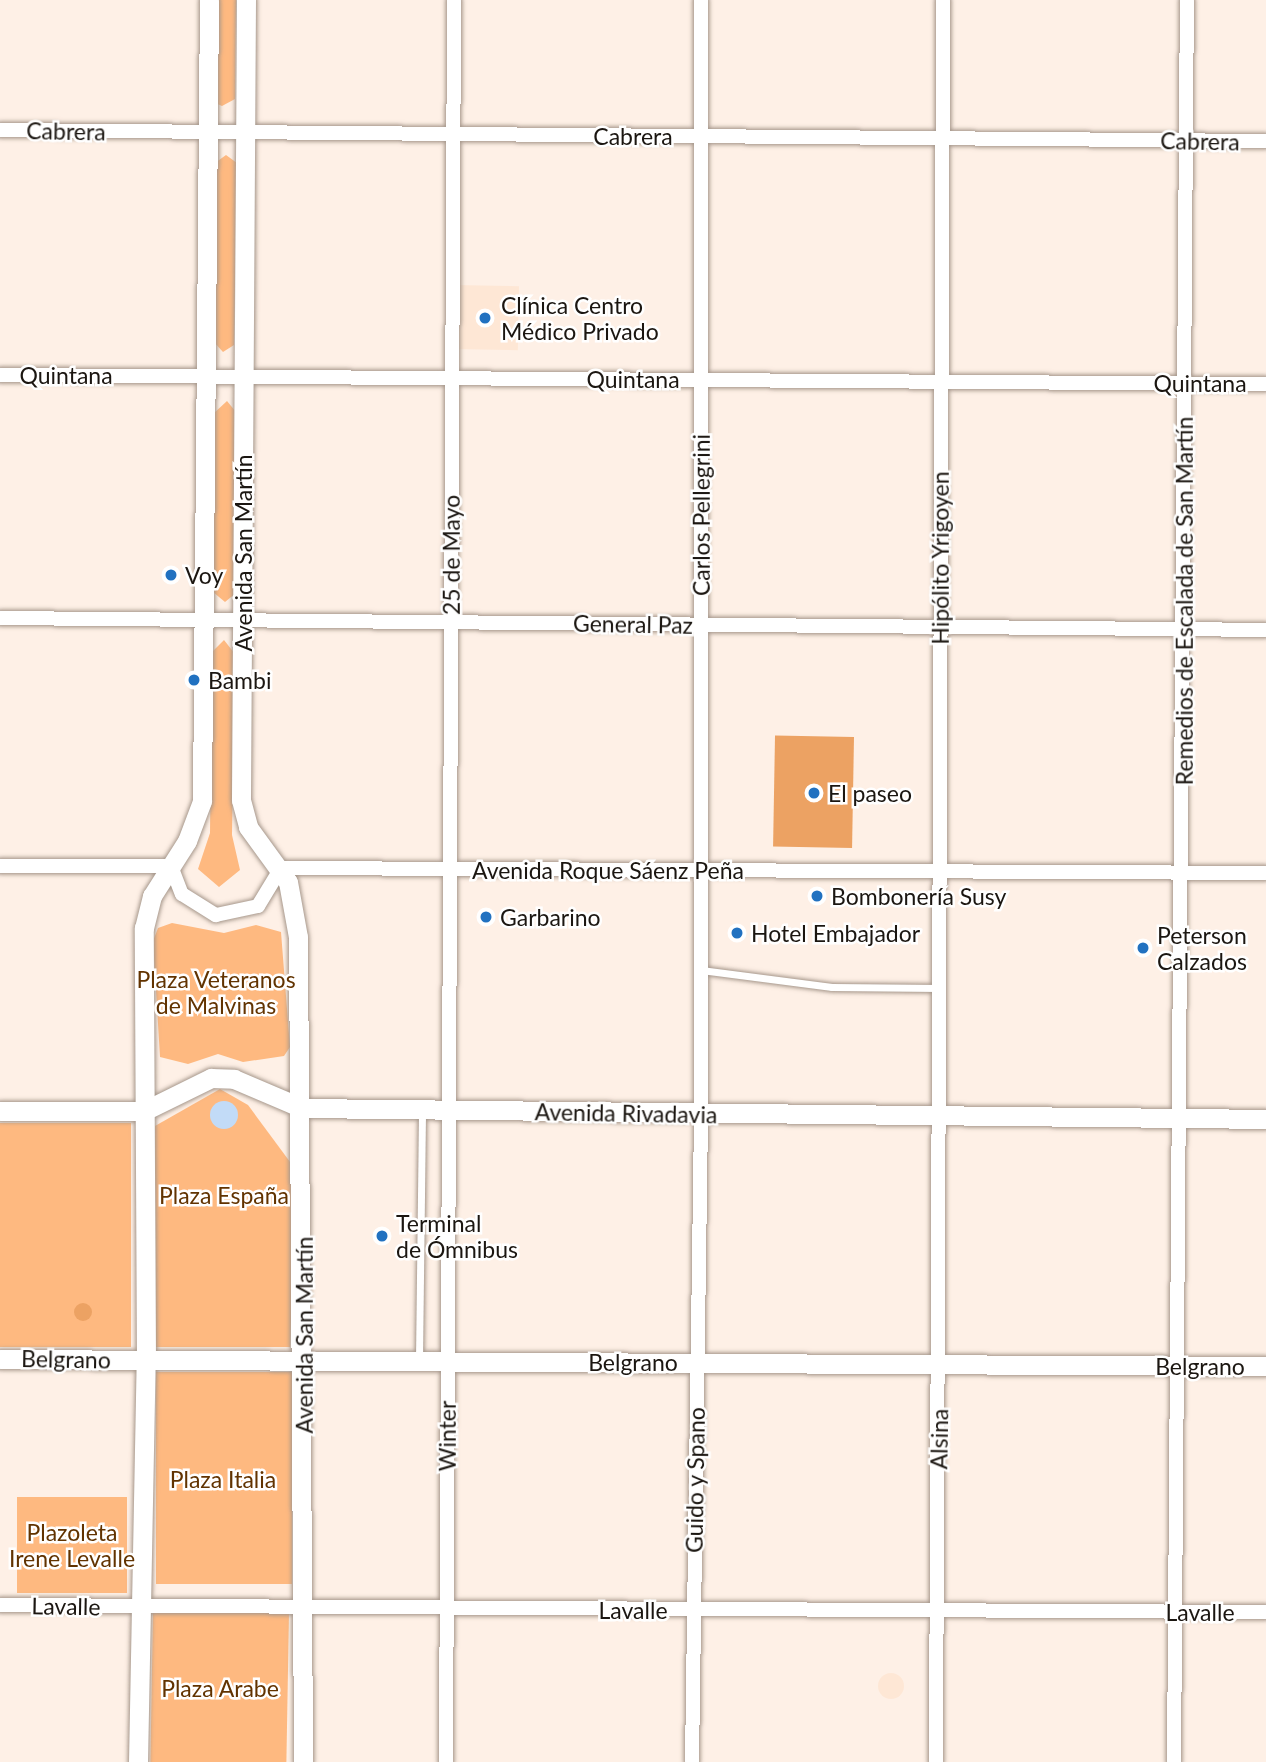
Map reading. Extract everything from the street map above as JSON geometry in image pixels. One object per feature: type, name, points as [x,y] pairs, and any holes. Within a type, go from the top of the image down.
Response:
[{"type":"main road","name":"Avenida San Martín","points":[[138,1762],[146,1360],[145,913],[202,801],[209,0]]},
{"type":"main road","name":"Avenida San Martín","points":[[246,0],[241,800],[248,827],[281,868],[298,937],[306,1360],[303,1762]]},
{"type":"main road","name":"Avenida Rivadavia","points":[[0,1111],[144,1111],[211,1078],[234,1079],[302,1108],[1266,1119]]},
{"type":"main road","name":"Belgrano","points":[[0,1359],[1266,1366]]},
{"type":"street","name":"25 de Mayo","points":[[449,1110],[454,0]]},
{"type":"street","name":"Carlos Pellegrini","points":[[701,0],[701,1114]]},
{"type":"street","name":"Hipólito Yrigoyen","points":[[943,0],[939,872],[943,1116]]},
{"type":"street","name":"Remedios de Escalada de San Martín","points":[[1174,1762],[1181,1118],[1187,0]]},
{"type":"street","name":"Cabrera","points":[[0,130],[1266,141]]},
{"type":"street","name":"Quintana","points":[[0,375],[1266,384]]},
{"type":"street","name":"General Paz","points":[[0,618],[1266,630]]},
{"type":"street","points":[[0,866],[171,866],[182,894],[216,915],[258,906],[281,868]]},
{"type":"street","name":"Avenida Roque Sáenz Peña","points":[[281,868],[1266,873]]},
{"type":"street","name":"Winter","points":[[446,1762],[449,1110]]},
{"type":"street","name":"Guido y Spano","points":[[692,1762],[692,1610],[701,1114]]},
{"type":"street","name":"Alsina","points":[[936,1762],[943,1116]]},
{"type":"street","name":"Lavalle","points":[[0,1605],[142,1608],[1266,1612]]},
{"type":"lane","points":[[701,970],[832,987],[940,988]]},
{"type":"lane","points":[[419,1360],[422,1109]]},
{"type":"shaded area","name":"Clínica Centro Médico Privado","points":[[453,285],[519,286],[518,350],[452,349]]},
{"type":"shaded area","points":[[891,1673],[900,1677],[904,1686],[900,1695],[891,1699],[882,1695],[878,1686],[882,1677]]},
{"type":"green space","points":[[214,0],[236,0],[235,99],[222,106],[215,103]]},
{"type":"green space","points":[[226,155],[237,163],[234,345],[223,352],[213,341],[215,163]]},
{"type":"green space","points":[[227,401],[236,412],[236,593],[225,602],[213,592],[213,414]]},
{"type":"green space","points":[[224,640],[235,654],[232,835],[240,870],[219,887],[198,869],[210,833],[212,652]]},
{"type":"green space","name":"Plaza Veteranos de Malvinas","points":[[172,923],[224,933],[256,925],[281,932],[290,1047],[284,1056],[243,1062],[218,1054],[188,1064],[160,1057],[153,941],[158,928]]},
{"type":"green space","name":"Plaza España","points":[[220,1089],[248,1105],[296,1170],[290,1347],[156,1347],[155,1126]]},
{"type":"green space","points":[[0,1123],[131,1123],[131,1347],[0,1347]]},
{"type":"green space","name":"Plaza Italia","points":[[156,1372],[292,1372],[292,1584],[156,1584]]},
{"type":"green space","name":"Plazoleta Irene Levalle","points":[[17,1497],[127,1497],[127,1593],[17,1593]]},
{"type":"green space","name":"Plaza Arabe","points":[[153,1611],[289,1613],[286,1762],[150,1762]]},
{"type":"water","points":[[224,1101],[234,1105],[238,1115],[234,1125],[224,1129],[214,1125],[210,1115],[214,1105]]},
{"type":"building","name":"El paseo","points":[[775,736],[854,737],[852,848],[773,847]]},
{"type":"building","points":[[83,1303],[89,1306],[92,1312],[89,1318],[83,1321],[77,1318],[74,1312],[77,1306]]},
{"type":"place","name":"Clínica Centro Médico Privado","points":[[485,318]]},
{"type":"place","name":"Voy","points":[[171,575]]},
{"type":"place","name":"Bambi","points":[[194,680]]},
{"type":"place","name":"El paseo","points":[[814,793]]},
{"type":"place","name":"Bombonería Susy","points":[[817,896]]},
{"type":"place","name":"Garbarino","points":[[486,917]]},
{"type":"place","name":"Hotel Embajador","points":[[737,933]]},
{"type":"place","name":"Peterson Calzados","points":[[1143,948]]},
{"type":"place","name":"Terminal de Ómnibus","points":[[382,1236]]}]
